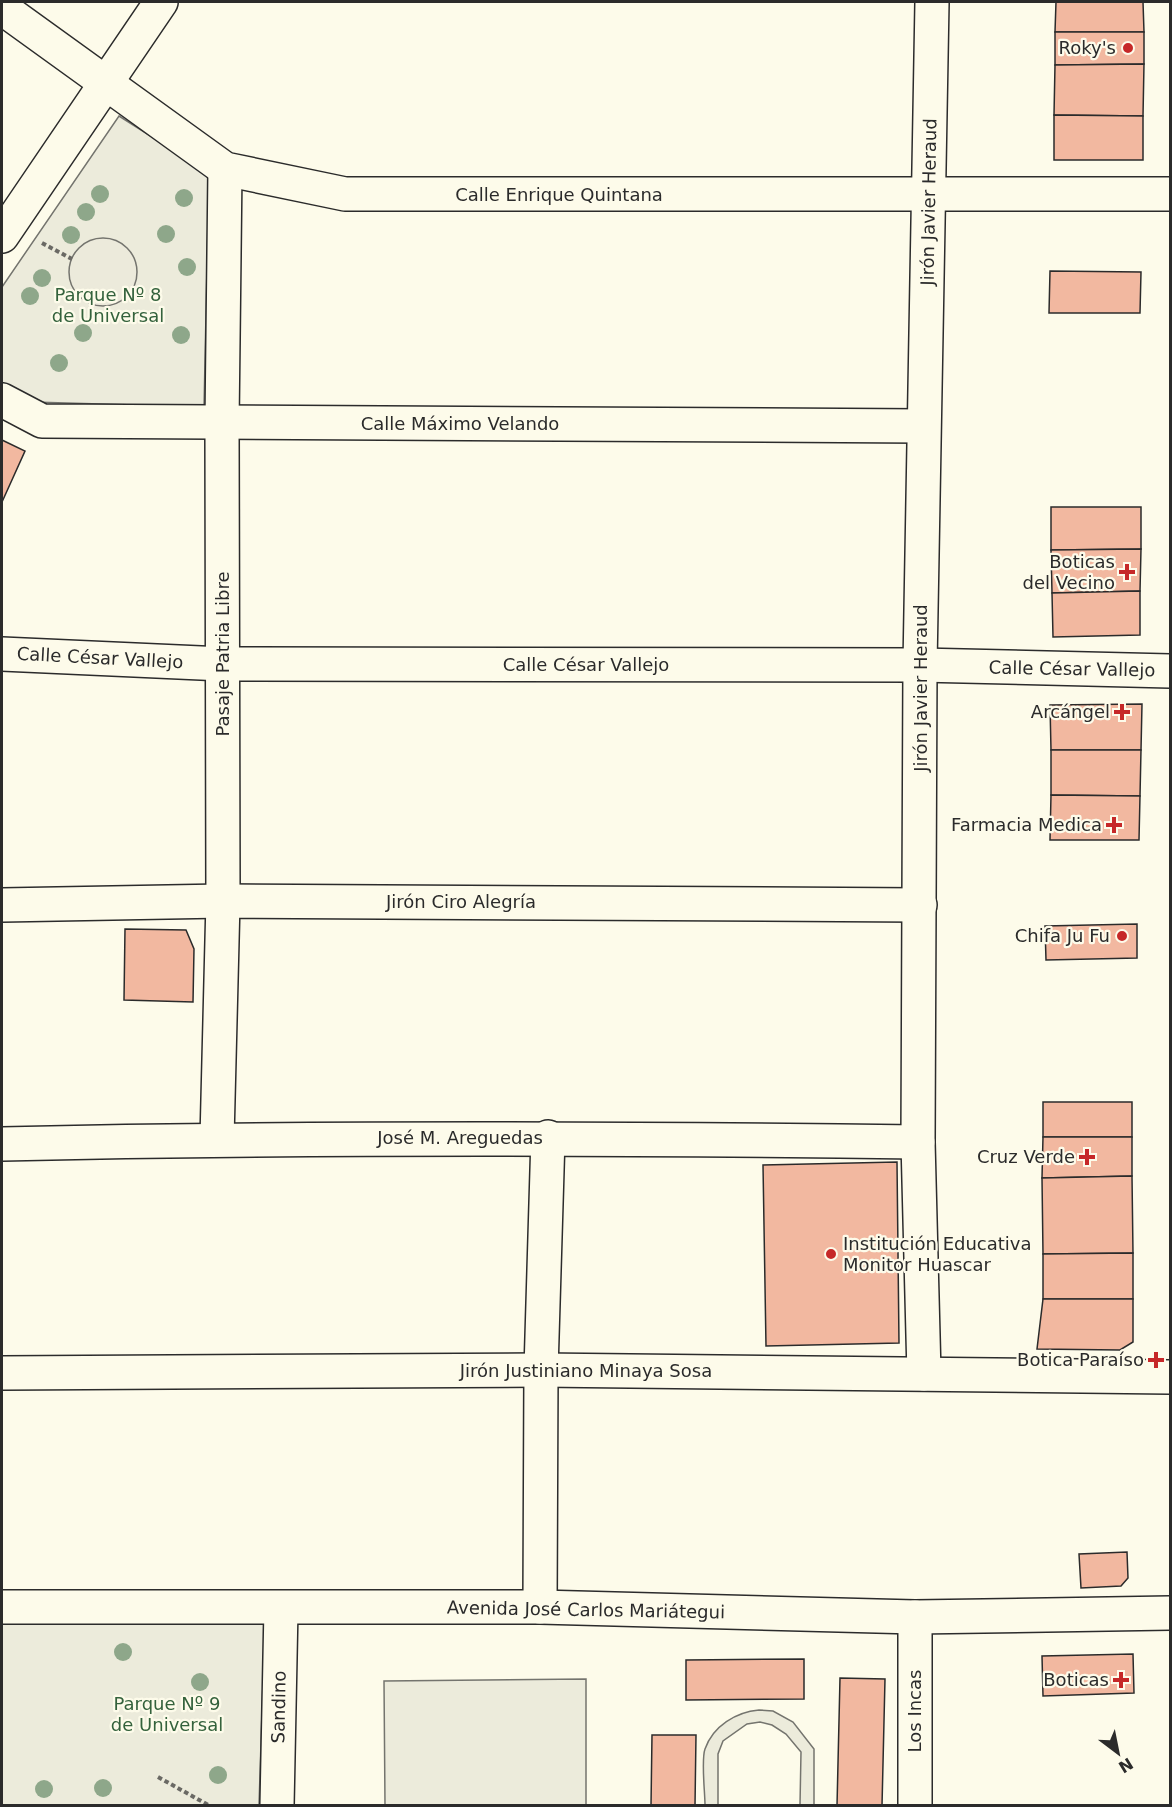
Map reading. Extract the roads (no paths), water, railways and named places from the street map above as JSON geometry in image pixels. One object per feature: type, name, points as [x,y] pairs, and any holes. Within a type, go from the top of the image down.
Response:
[{"type":"street","points":[[2,236],[105,81],[161,2]]},
{"type":"street","name":"Jirón Javier Heraud","points":[[924,1374],[918,1142],[920,665],[932,2]]},
{"type":"street","name":"Calle Enrique Quintana","points":[[2,8],[225,169],[345,194],[1170,194]]},
{"type":"street","name":"Pasaje Patria Libre","points":[[217,1139],[223,901],[222,423],[225,169]]},
{"type":"street","name":"Calle Máximo Velando","points":[[2,400],[42,421],[923,426]]},
{"type":"street","name":"Calle César Vallejo","points":[[2,654],[223,664],[920,665],[1170,671]]},
{"type":"street","name":"Jirón Ciro Alegría","points":[[2,905],[223,901],[920,905]]},
{"type":"street","points":[[540,1607],[541,1370],[548,1137]]},
{"type":"street","name":"José M. Areguedas","points":[[2,1143],[548,1137],[918,1142]]},
{"type":"street","name":"Jirón Justiniano Minaya Sosa","points":[[2,1373],[541,1370],[1170,1377]]},
{"type":"street","name":"Avenida José Carlos Mariátegui","points":[[2,1607],[540,1607],[915,1617],[1170,1613]]},
{"type":"street","name":"Sandino","points":[[277,1806],[281,1608]]},
{"type":"street","name":"Los Incas","points":[[915,1617],[915,1806]]},
{"type":"place","name":"Roky's","points":[[1128,48]]},
{"type":"place","name":"Boticas del Vecino","points":[[1127,572]]},
{"type":"place","name":"Arcángel","points":[[1122,712]]},
{"type":"place","name":"Farmacia Medica","points":[[1114,825]]},
{"type":"place","name":"Chifa Ju Fu","points":[[1122,936]]},
{"type":"place","name":"Cruz Verde","points":[[1087,1157]]},
{"type":"place","name":"Institución Educativa Monitor Huascar","points":[[831,1254]]},
{"type":"place","name":"Botica Paraíso","points":[[1156,1360]]},
{"type":"place","name":"Boticas","points":[[1121,1680]]},
{"type":"park label","name":"Parque Nº 8 de Universal","points":[[108,305]]},
{"type":"park label","name":"Parque Nº 9 de Universal","points":[[167,1714]]}]
